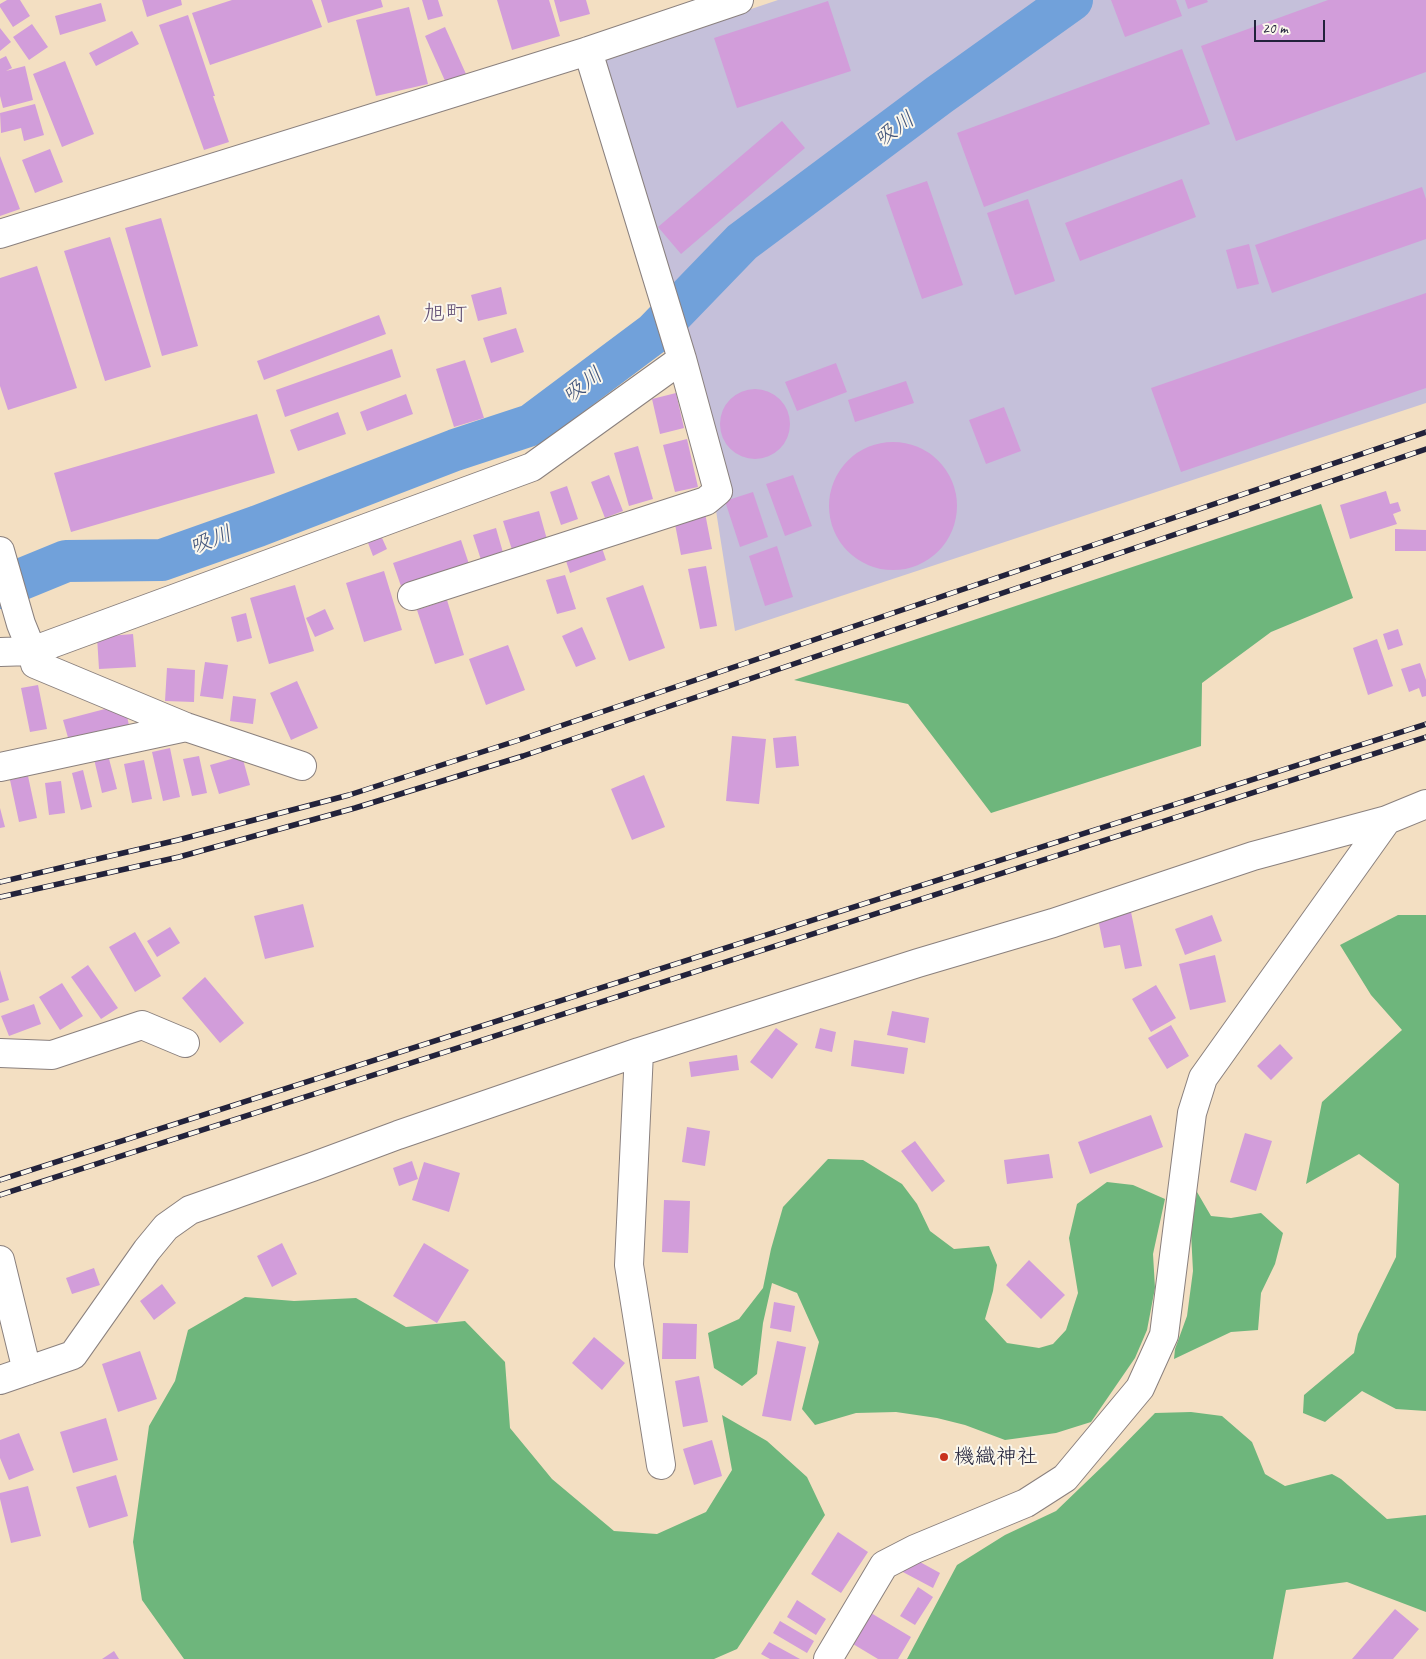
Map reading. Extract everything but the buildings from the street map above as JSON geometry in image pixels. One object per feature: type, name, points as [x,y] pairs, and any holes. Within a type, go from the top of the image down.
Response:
[{"type":"street","points":[[0,234],[588,51],[738,0]]},
{"type":"street","points":[[412,596],[706,500],[718,491],[679,350],[588,51]]},
{"type":"street","points":[[0,652],[32,651],[532,467],[679,350]]},
{"type":"street","points":[[0,551],[21,624],[35,664],[186,727],[302,766]]},
{"type":"street","points":[[0,767],[186,727]]},
{"type":"street","points":[[0,1380],[73,1356],[146,1250],[166,1227],[190,1210],[312,1168],[407,1132],[639,1052],[918,963],[1053,923],[1254,856],[1387,820],[1426,804]]},
{"type":"street","points":[[828,1659],[884,1565],[915,1549],[1026,1503],[1065,1478],[1140,1388],[1164,1335],[1192,1113],[1203,1078],[1387,820]]},
{"type":"street","points":[[0,1053],[52,1055],[142,1025],[185,1043]]},
{"type":"street","points":[[639,1052],[629,1265],[661,1465]]},
{"type":"street","points":[[0,1260],[27,1371]]},
{"type":"shaded area","points":[[778,0],[1426,0],[1426,403],[735,631],[693,365],[605,58]]},
{"type":"green space","points":[[1321,504],[1353,598],[1271,632],[1202,683],[1201,746],[991,813],[908,704],[794,680]]},
{"type":"green space","points":[[1398,915],[1426,915],[1426,1411],[1396,1409],[1362,1391],[1325,1422],[1303,1413],[1304,1395],[1354,1353],[1358,1334],[1396,1257],[1399,1184],[1359,1154],[1306,1184],[1322,1102],[1402,1030],[1371,995],[1340,945]]},
{"type":"green space","points":[[828,1159],[863,1160],[902,1184],[917,1204],[930,1231],[954,1249],[989,1246],[997,1265],[993,1291],[985,1319],[1007,1343],[1039,1348],[1053,1344],[1066,1330],[1078,1293],[1069,1238],[1077,1204],[1107,1182],[1133,1185],[1165,1199],[1153,1254],[1155,1288],[1147,1330],[1135,1358],[1091,1422],[1056,1433],[1005,1440],[965,1425],[937,1418],[896,1412],[856,1413],[815,1425],[802,1409],[819,1342],[797,1293],[772,1283],[763,1323],[757,1374],[742,1386],[714,1368],[708,1333],[739,1319],[763,1288],[771,1249],[783,1207]]},
{"type":"green space","points":[[1197,1192],[1211,1216],[1231,1218],[1261,1213],[1283,1233],[1275,1264],[1261,1293],[1258,1330],[1231,1332],[1174,1359],[1175,1349],[1187,1316],[1193,1271],[1191,1233]]},
{"type":"green space","points":[[245,1297],[294,1301],[356,1298],[406,1327],[465,1321],[505,1362],[510,1428],[552,1479],[614,1531],[657,1534],[706,1512],[732,1470],[722,1415],[767,1441],[807,1477],[825,1515],[737,1649],[714,1659],[184,1659],[142,1600],[133,1542],[149,1426],[175,1381],[188,1330]]},
{"type":"green space","points":[[1191,1412],[1222,1416],[1252,1442],[1265,1474],[1285,1486],[1332,1474],[1341,1479],[1387,1519],[1426,1515],[1426,1612],[1347,1582],[1286,1590],[1273,1659],[907,1659],[957,1565],[1005,1535],[1056,1511],[1155,1413]]},
{"type":"waterway","name":"吸川","points":[[0,588],[66,561],[162,560],[258,526],[455,450],[531,425],[654,333],[742,242],[939,95],[1072,0]]},
{"type":"railway","points":[[0,882],[178,840],[349,795],[519,740],[1426,432]]},
{"type":"railway","points":[[0,897],[179,857],[355,808],[523,756],[1426,449]]},
{"type":"railway","points":[[0,1180],[1426,724]]},
{"type":"railway","points":[[0,1195],[1426,737]]},
{"type":"place","name":"機織神社","points":[[944,1457]]},
{"type":"district","name":"旭町","points":[[445,314]]}]
